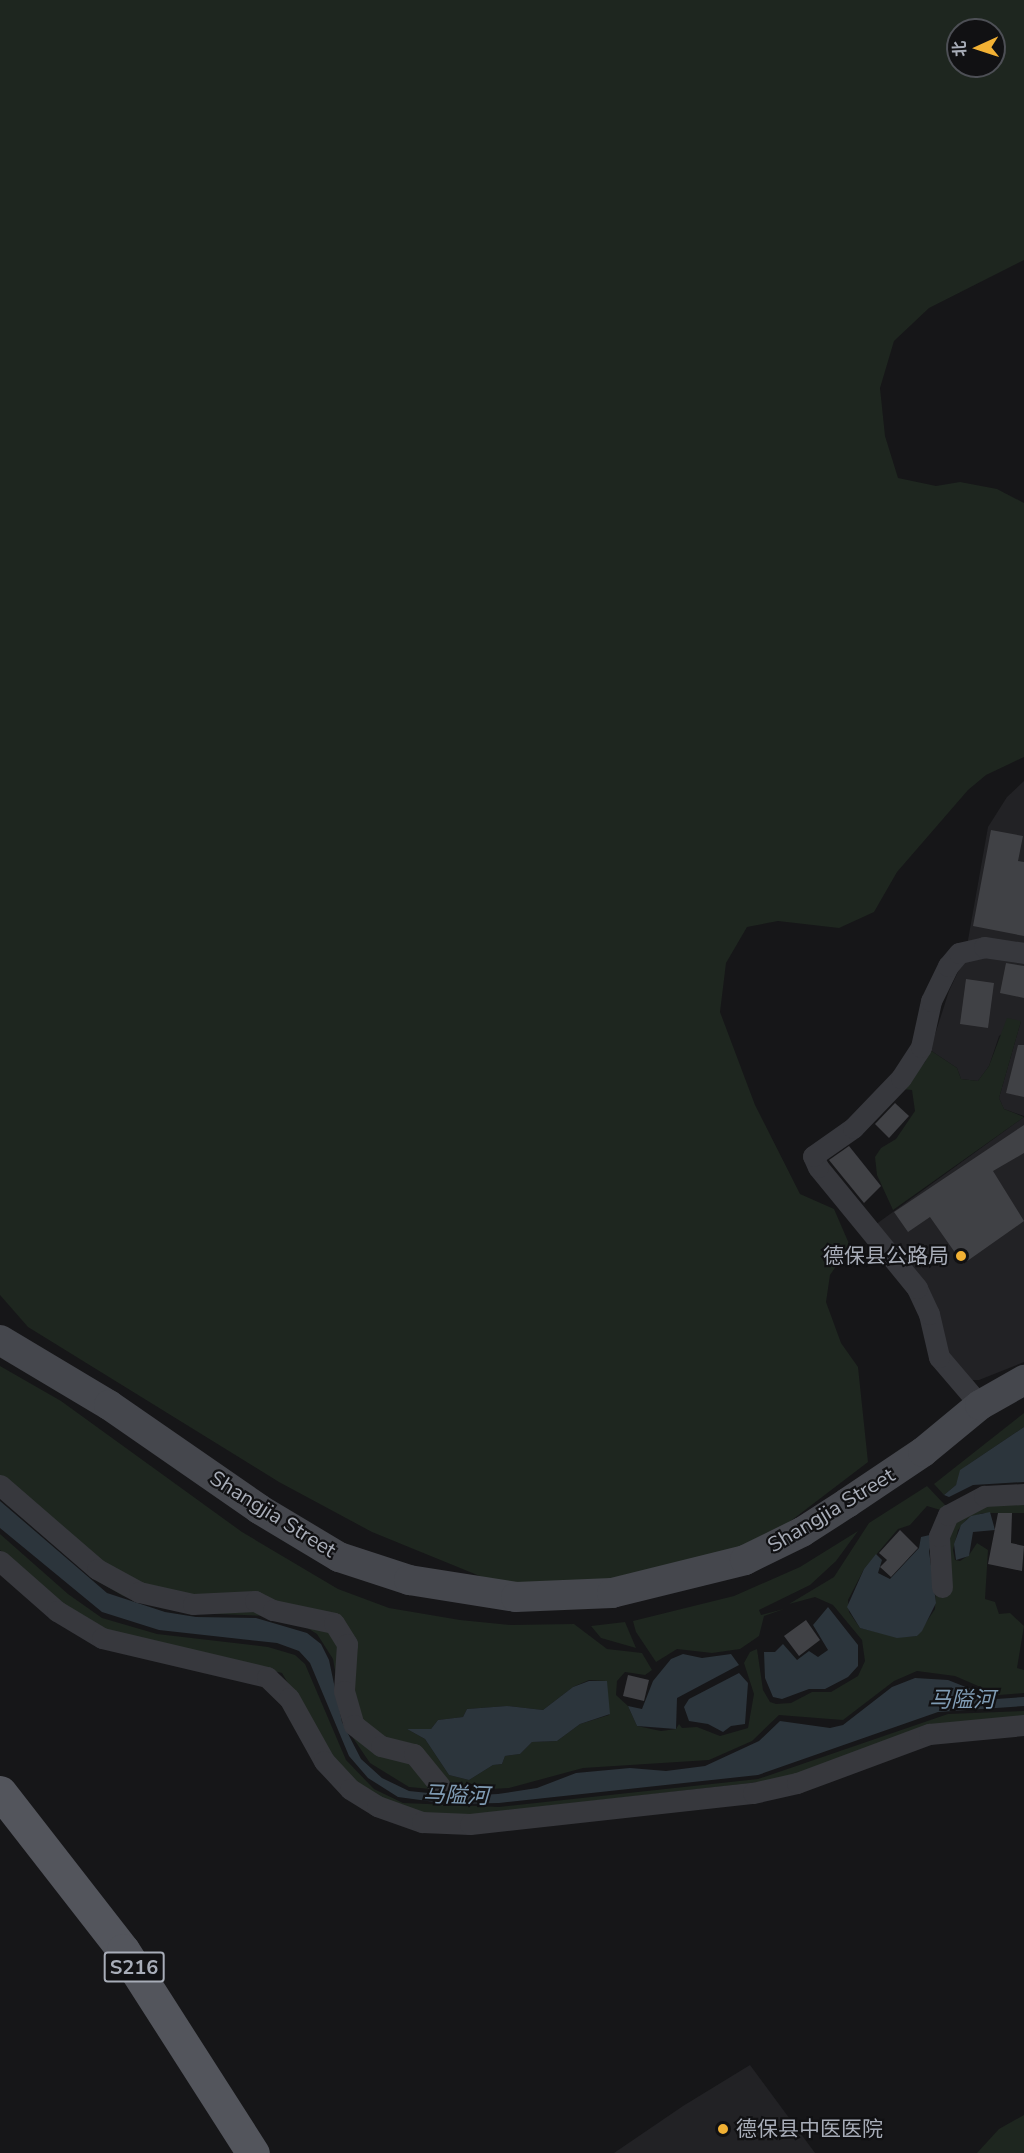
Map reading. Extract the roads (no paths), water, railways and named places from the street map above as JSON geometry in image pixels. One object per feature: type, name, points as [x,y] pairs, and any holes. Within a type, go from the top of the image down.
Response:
[{"type":"main road","name":"S216","points":[[0,1792],[123,1950],[253,2153]]},
{"type":"main road","name":"S216","points":[[0,1810],[114,1957],[238,2153]]},
{"type":"street","points":[[980,1405],[939,1357],[929,1314],[917,1288],[818,1167],[813,1156],[853,1128],[901,1078],[921,1047],[931,1001],[959,953],[984,947],[1024,953]]},
{"type":"street","name":"Shangjia Street","points":[[0,1340],[110,1405],[260,1509],[339,1557],[409,1580],[516,1597],[612,1593],[745,1560],[802,1532],[923,1452],[980,1405],[1024,1380]]},
{"type":"street","name":"Shangjia Street","points":[[0,1352],[104,1413],[254,1518],[335,1566],[432,1597],[515,1607],[613,1605],[696,1588],[748,1571],[806,1544],[889,1494],[988,1416],[1024,1394]]},
{"type":"street","points":[[0,1485],[98,1569],[139,1592],[192,1604],[255,1601],[273,1610],[334,1623],[347,1644],[344,1691],[354,1725],[381,1746],[414,1754],[440,1786]]},
{"type":"street","points":[[942,1587],[939,1536],[948,1515],[984,1496],[1024,1494]]},
{"type":"street","points":[[0,1561],[51,1606],[102,1638],[267,1677],[289,1698],[324,1761],[350,1789],[377,1806],[422,1821],[470,1824],[753,1793],[797,1783],[929,1734],[1024,1725]]},
{"type":"water","points":[[1024,1427],[1024,1482],[973,1485],[949,1497],[944,1495],[956,1485],[960,1470]]},
{"type":"water","name":"马隘河","points":[[0,1501],[107,1593],[165,1612],[196,1617],[256,1618],[307,1633],[321,1644],[329,1660],[342,1722],[361,1759],[382,1778],[409,1791],[457,1796],[498,1794],[537,1788],[576,1773],[630,1768],[666,1771],[705,1766],[759,1741],[780,1721],[830,1728],[843,1725],[892,1687],[915,1678],[948,1680],[996,1699],[1024,1697],[1024,1706],[938,1712],[758,1775],[499,1803],[450,1804],[398,1797],[368,1778],[349,1756],[310,1663],[299,1651],[277,1643],[159,1630],[102,1612],[0,1528]]},
{"type":"water","points":[[990,1512],[995,1530],[973,1532],[969,1556],[956,1560],[954,1544],[961,1525],[971,1516]]},
{"type":"water","points":[[934,1534],[929,1551],[936,1603],[922,1631],[917,1636],[897,1638],[860,1628],[847,1607],[864,1569],[876,1554],[882,1560],[878,1573],[890,1579],[919,1548],[921,1537]]},
{"type":"water","points":[[828,1607],[858,1645],[858,1666],[848,1677],[825,1689],[809,1689],[782,1699],[773,1697],[765,1678],[764,1652],[775,1652],[783,1644],[797,1660],[809,1651],[818,1657],[828,1650],[813,1625]]},
{"type":"water","points":[[683,1654],[702,1658],[731,1654],[739,1665],[677,1698],[676,1729],[637,1726],[628,1706],[642,1709],[653,1681],[671,1659]]},
{"type":"water","points":[[739,1673],[748,1683],[745,1724],[731,1726],[723,1732],[708,1724],[689,1721],[684,1707],[689,1699]]},
{"type":"water","points":[[589,1681],[607,1681],[610,1714],[580,1724],[557,1741],[532,1742],[520,1754],[505,1756],[502,1764],[493,1765],[469,1780],[449,1775],[425,1739],[407,1729],[431,1729],[438,1720],[463,1717],[467,1709],[507,1706],[543,1710],[573,1687]]},
{"type":"place","name":"德保县公路局","points":[[961,1256]]},
{"type":"place","name":"德保县中医医院","points":[[723,2129]]}]
